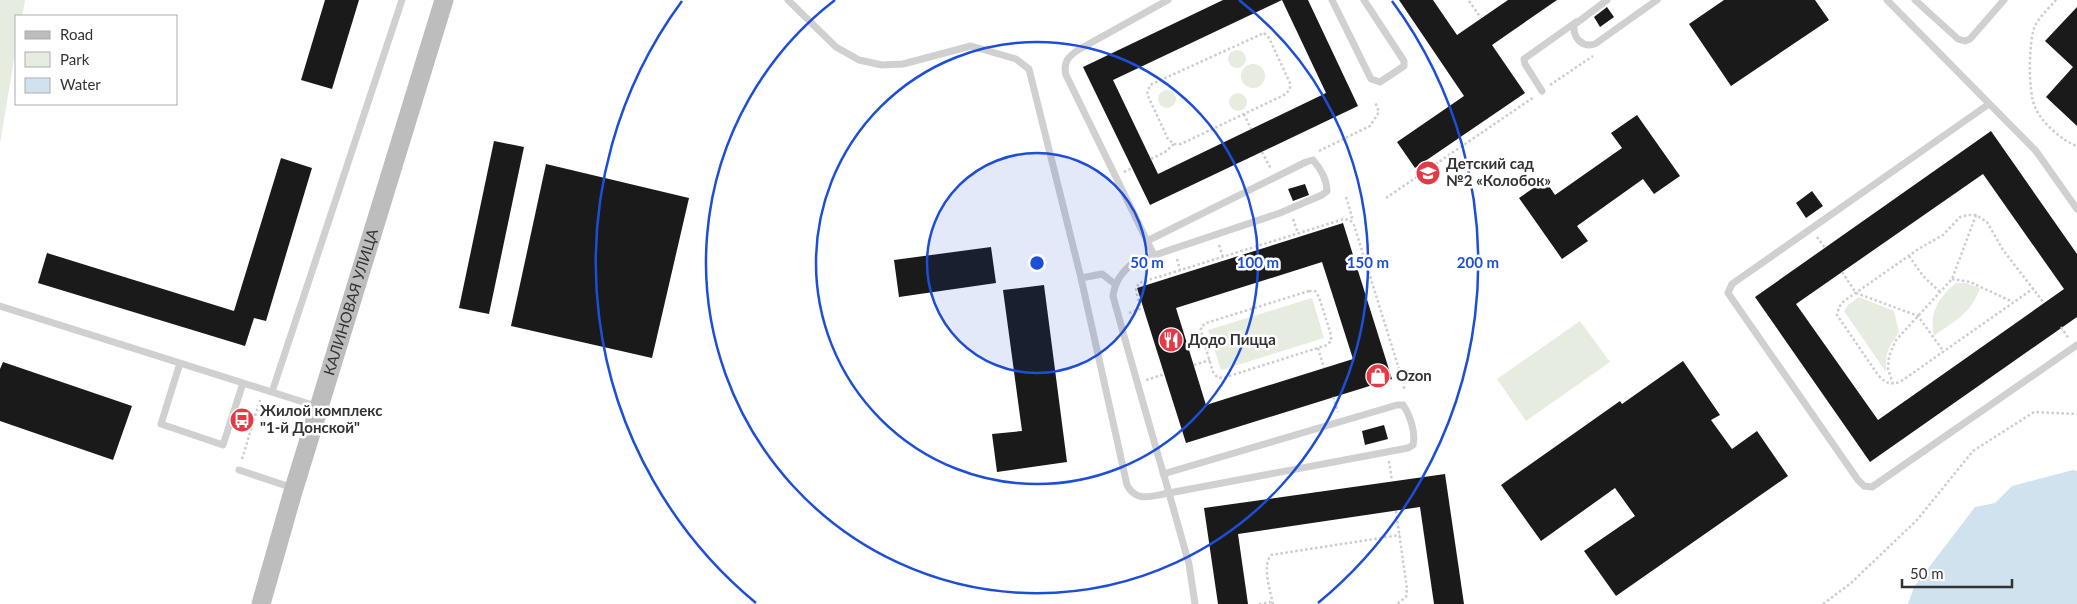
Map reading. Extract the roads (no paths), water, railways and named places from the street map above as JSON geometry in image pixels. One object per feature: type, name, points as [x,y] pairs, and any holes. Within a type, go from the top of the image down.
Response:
[{"type":"street","name":"КАЛИНОВАЯ УЛИЦА","points":[[261,604],[294,488],[444,0]]},
{"type":"lane","points":[[272,392],[402,0]]},
{"type":"lane","points":[[788,0],[836,47],[859,60],[882,66],[903,64],[971,46],[1024,63],[1032,76],[1130,492],[1144,497],[1169,493],[1408,448],[1413,444],[1414,439],[1408,412],[1403,406],[1397,405],[1163,474]]},
{"type":"lane","points":[[1154,255],[1066,75],[1064,67],[1066,61],[1078,50],[1168,0]]},
{"type":"lane","points":[[1332,0],[1371,79],[1380,82],[1401,70],[1404,66],[1404,61],[1364,0]]},
{"type":"lane","points":[[1542,91],[1524,64],[1524,59],[1607,0]]},
{"type":"lane","points":[[1578,20],[1574,25],[1573,32],[1576,39],[1588,46],[1657,0]]},
{"type":"lane","points":[[1887,0],[2036,151],[2077,209]]},
{"type":"lane","points":[[1915,0],[1958,38],[1965,41],[1970,39],[2004,0]]},
{"type":"lane","points":[[1989,104],[1732,284],[1728,293],[1858,480],[1864,486],[1872,488],[2077,345]]},
{"type":"lane","points":[[1147,241],[1274,177],[1313,160],[1327,185],[1327,191],[1322,195],[1280,213],[1134,262],[1123,271],[1115,284],[1113,296],[1189,564],[1195,604]]},
{"type":"lane","points":[[1081,278],[1102,274],[1115,284]]},
{"type":"lane","points":[[0,306],[319,407]]},
{"type":"lane","points":[[180,363],[161,424],[224,445],[243,383]]},
{"type":"lane","points":[[239,470],[294,488]]},
{"type":"water","points":[[2073,470],[2077,471],[2077,604],[1908,604],[1914,587],[1975,507],[1995,503],[2012,486]]},
{"type":"place","name":"Детский сад №2 «Колобок»","points":[[1428,173]]},
{"type":"place","name":"Додо Пицца","points":[[1171,340]]},
{"type":"place","name":"Ozon","points":[[1378,376]]},
{"type":"place","name":"Жилой комплекс \"1-й Донской\"","points":[[242,420]]}]
